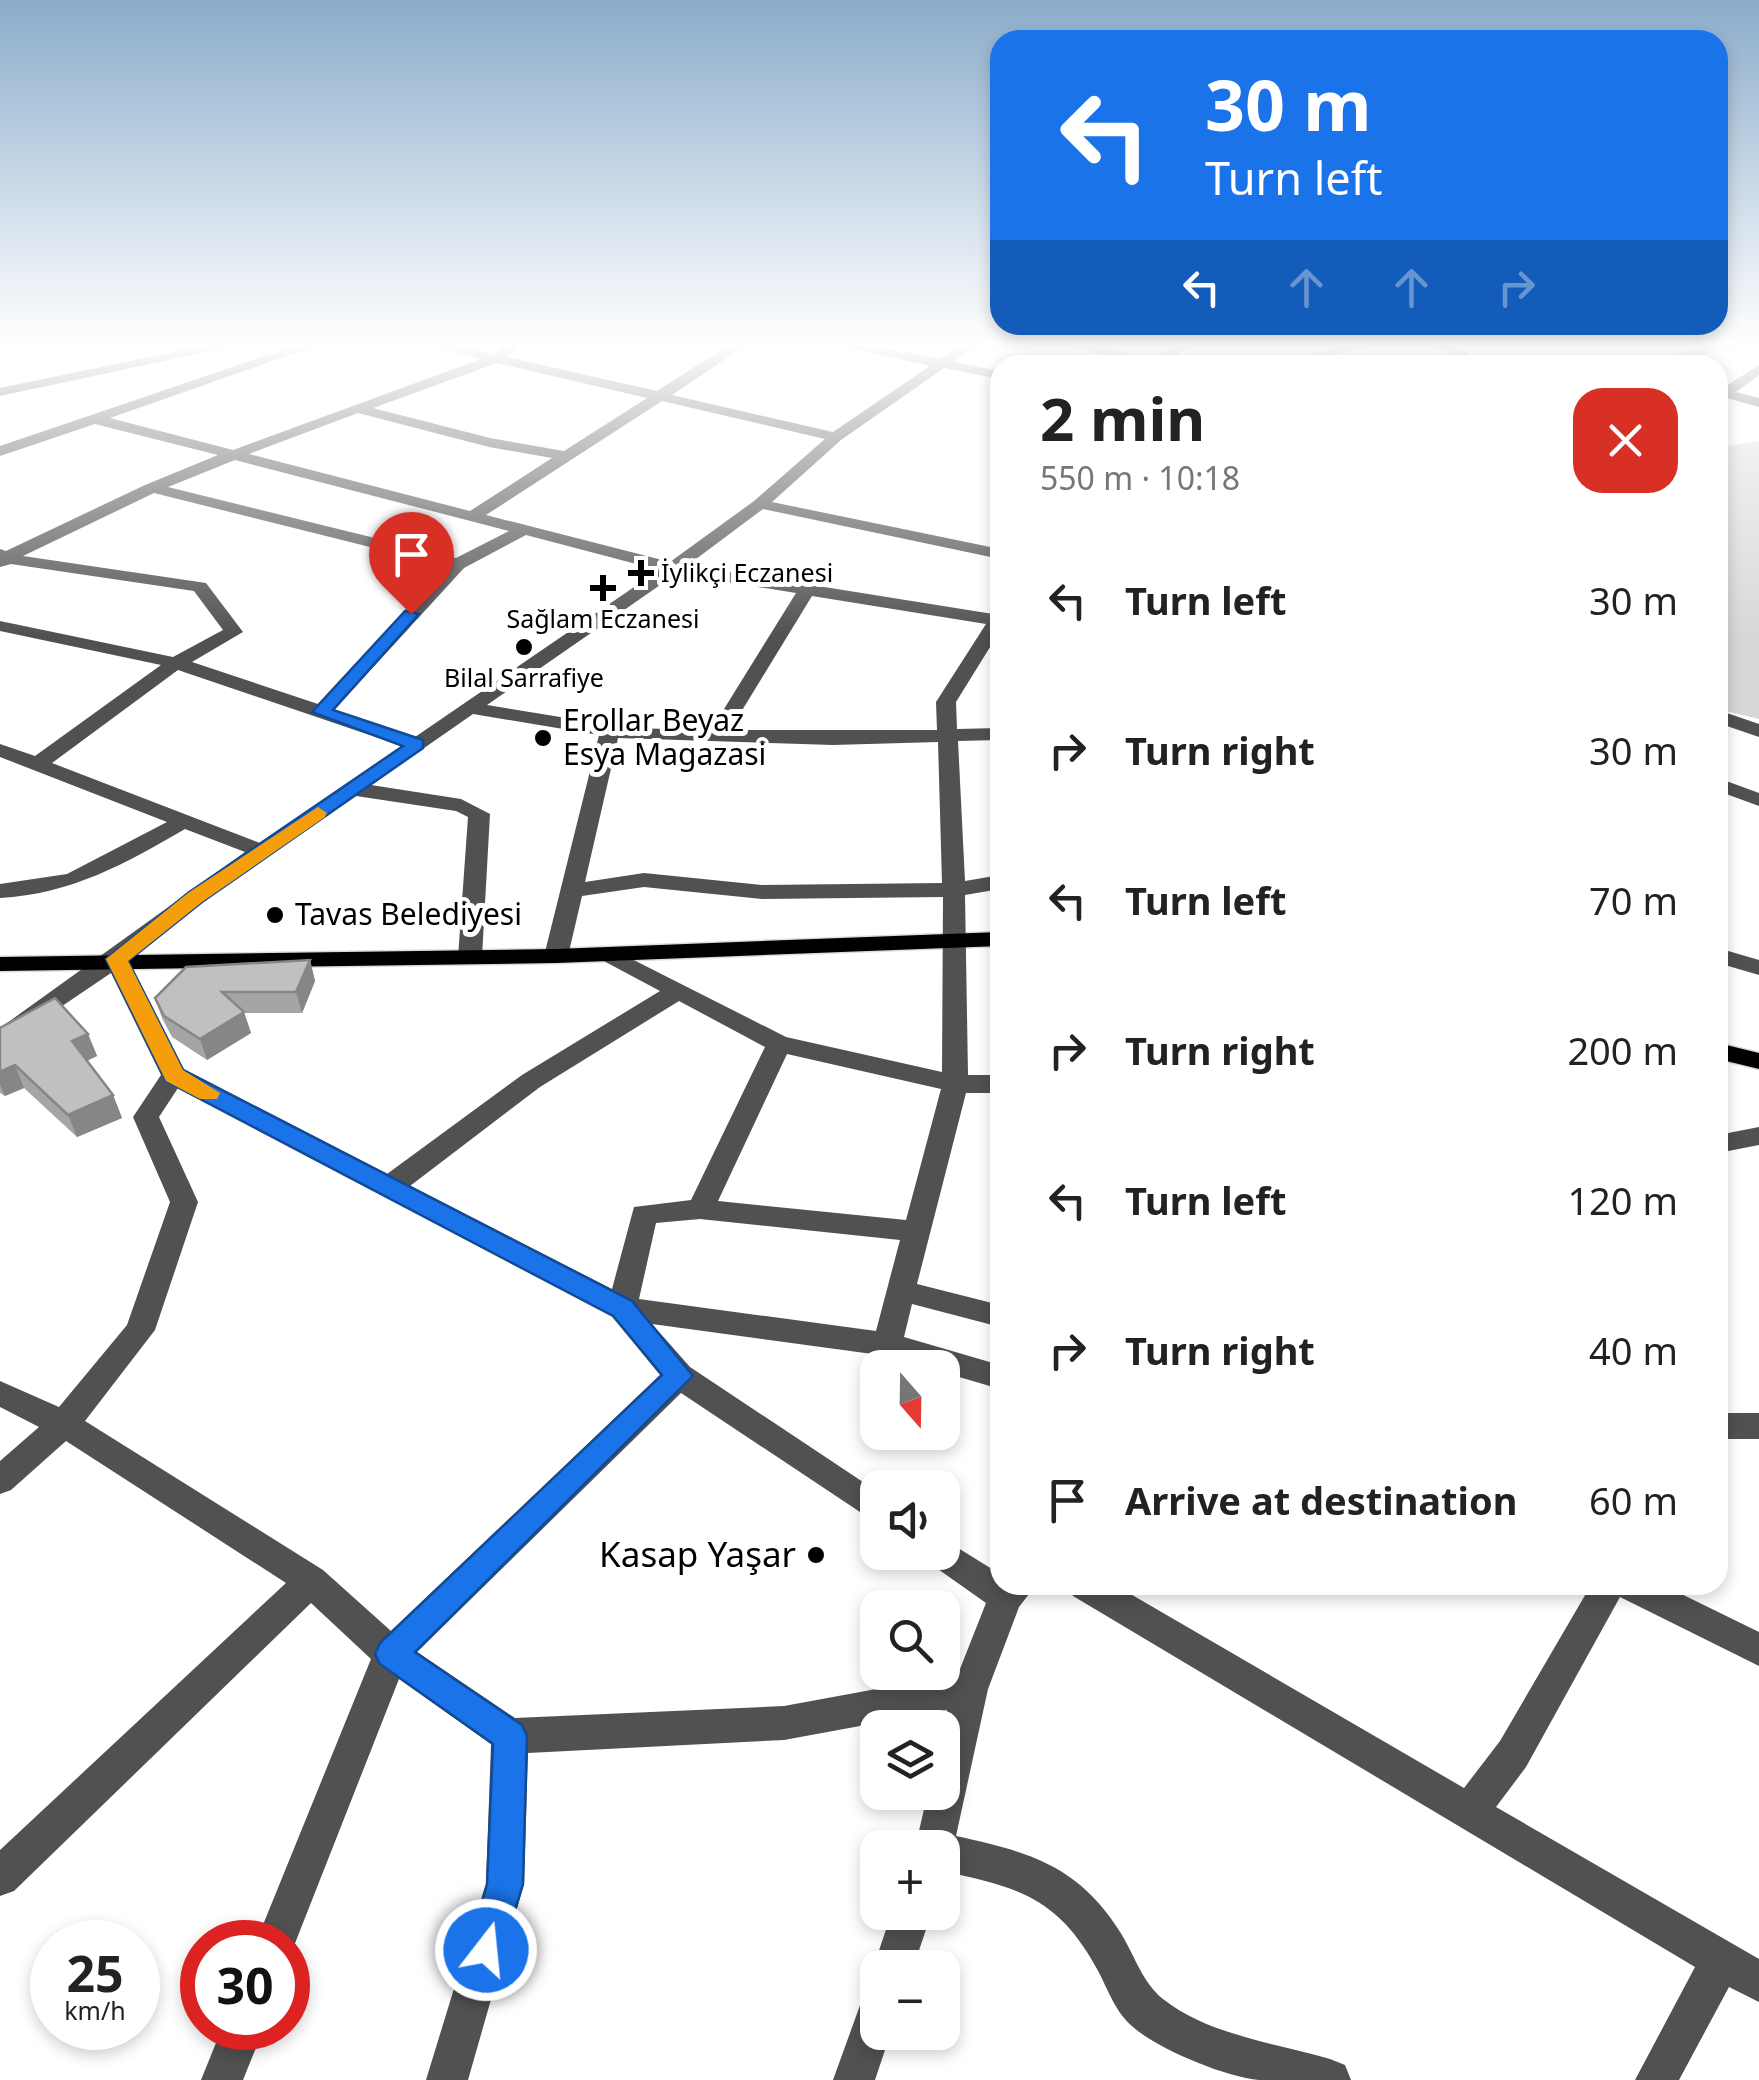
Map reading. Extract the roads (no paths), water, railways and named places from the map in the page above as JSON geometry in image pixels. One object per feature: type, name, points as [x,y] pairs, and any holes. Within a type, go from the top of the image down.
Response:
[{"type":"main road","points":[[0,964],[116,959],[556,956],[990,939]]},
{"type":"main road","points":[[1728,1053],[1759,1061]]},
{"type":"street","points":[[0,451],[27,442]]},
{"type":"street","points":[[180,442],[672,568],[990,618]]},
{"type":"street","points":[[1,565],[76,520],[263,442]]},
{"type":"street","points":[[489,442],[570,457]]},
{"type":"street","points":[[472,517],[592,442]]},
{"type":"street","points":[[0,1040],[262,851],[672,568],[760,504],[830,442]]},
{"type":"street","points":[[151,488],[458,564]]},
{"type":"street","points":[[760,504],[990,550]]},
{"type":"street","points":[[321,712],[458,564],[523,530]]},
{"type":"street","points":[[1,565],[200,587],[234,632],[176,663],[37,764]]},
{"type":"street","points":[[717,736],[806,589]]},
{"type":"street","points":[[0,626],[176,663],[417,744]]},
{"type":"street","points":[[887,1344],[904,1291],[914,1231],[955,1084],[956,939],[946,702],[990,633]]},
{"type":"street","points":[[470,708],[610,731],[717,736],[990,734]]},
{"type":"street","points":[[1728,719],[1759,730]]},
{"type":"street","points":[[556,956],[610,731]]},
{"type":"street","points":[[0,750],[262,851]]},
{"type":"street","points":[[1728,788],[1759,801]]},
{"type":"street","points":[[352,789],[461,806],[478,814],[470,957]]},
{"type":"street","points":[[1728,805],[1759,801]]},
{"type":"street","points":[[0,892],[74,882],[183,821]]},
{"type":"street","points":[[572,891],[644,880],[762,892],[954,890],[990,884]]},
{"type":"street","points":[[608,954],[779,1044],[955,1084],[990,1084]]},
{"type":"street","points":[[1728,957],[1759,968]]},
{"type":"street","points":[[116,959],[174,1075],[622,1308],[887,1344],[990,1374]]},
{"type":"street","points":[[389,1187],[531,1081],[678,991]]},
{"type":"street","points":[[700,1209],[779,1044]]},
{"type":"street","points":[[0,1480],[64,1424],[140,1330],[184,1202],[146,1117],[174,1075]]},
{"type":"street","points":[[1728,1142],[1759,1136]]},
{"type":"street","points":[[622,1308],[644,1214],[700,1209],[914,1231]]},
{"type":"street","points":[[904,1291],[990,1313]]},
{"type":"street","points":[[622,1308],[679,1376],[860,1498]]},
{"type":"street","points":[[285,1920],[391,1654],[679,1376]]},
{"type":"street","points":[[0,1393],[64,1424],[311,1582],[391,1654],[510,1736],[784,1723],[970,1689]]},
{"type":"street","points":[[1728,1426],[1759,1426]]},
{"type":"street","points":[[960,1563],[990,1579]]},
{"type":"street","points":[[0,1877],[311,1582]]},
{"type":"street","points":[[938,1830],[970,1689],[1010,1595]]},
{"type":"street","points":[[1102,1595],[1759,1982]]},
{"type":"street","points":[[1470,1810],[1513,1754],[1603,1595]]},
{"type":"street","points":[[1648,1595],[1759,1650]]},
{"type":"street","points":[[448,2080],[505,1884],[510,1736]]},
{"type":"street","points":[[960,1856],[1033,1872],[1066,1892],[1107,1947],[1125,1986],[1147,2014],[1182,2033],[1330,2080]]},
{"type":"street","points":[[1656,2080],[1722,1959]]},
{"type":"street","points":[[222,2080],[234,2050]]},
{"type":"street","points":[[854,2080],[865,2050]]},
{"type":"place","name":"İylikçi Eczanesi","points":[[641,573]]},
{"type":"place","name":"Sağlam Eczanesi","points":[[603,588]]},
{"type":"place","name":"Bilal Sarrafiye","points":[[524,647]]},
{"type":"place","name":"Erollar Beyaz Esya Magazasi","points":[[543,738]]},
{"type":"place","name":"Tavas Belediyesi","points":[[275,915]]},
{"type":"place","name":"Kasap Yaşar","points":[[816,1555]]}]
